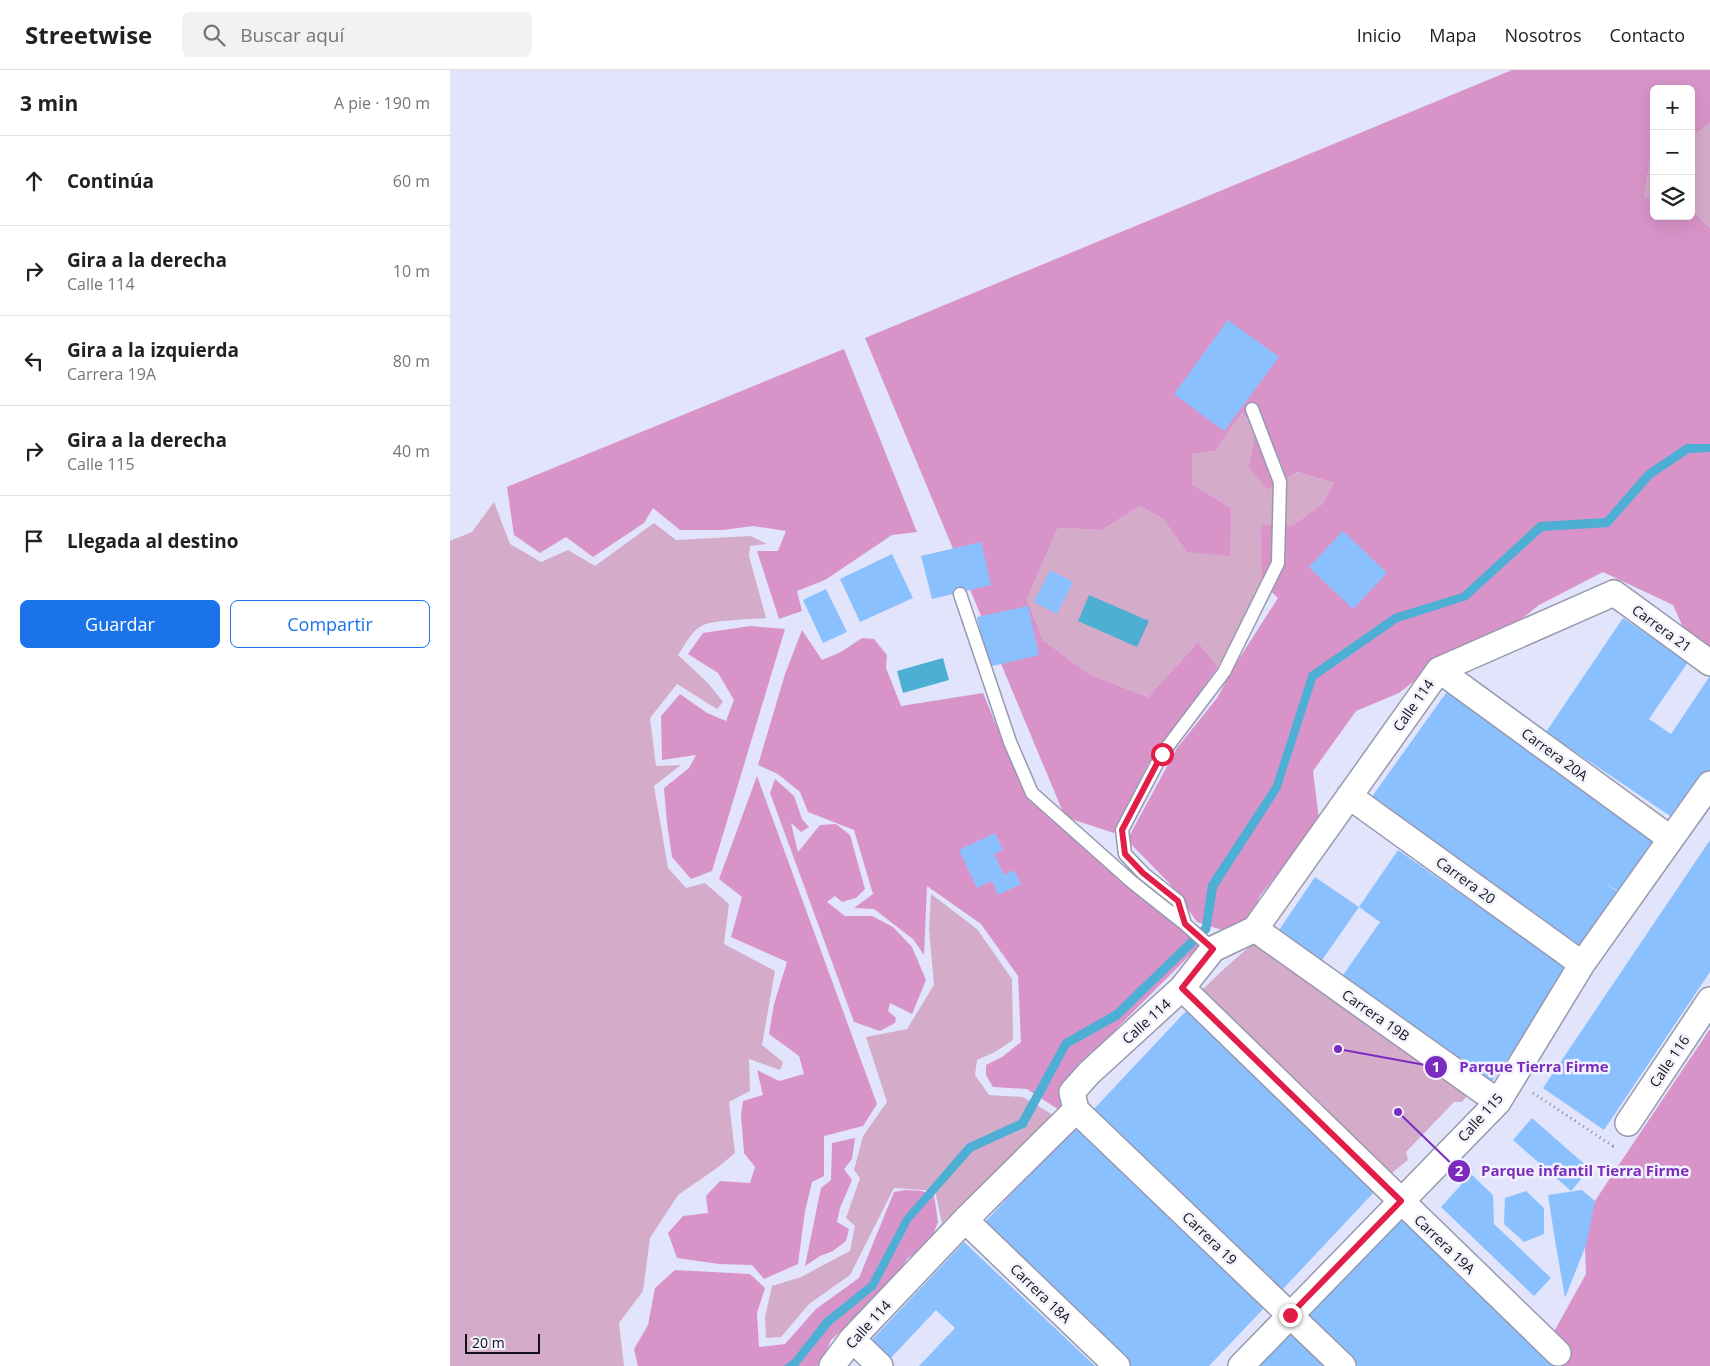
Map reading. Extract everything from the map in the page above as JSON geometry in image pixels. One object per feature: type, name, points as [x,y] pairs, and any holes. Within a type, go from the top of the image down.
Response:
[{"type":"street","name":"Carrera 21","points":[[1614,593],[1710,663]]},
{"type":"street","name":"Calle 114","points":[[832,1366],[852,1339],[965,1220],[1076,1110],[1072,1092],[1089,1073],[1182,988],[1213,949],[1255,929],[1438,670],[1614,593]]},
{"type":"street","name":"Carrera 20A","points":[[1438,670],[1671,838]]},
{"type":"street","name":"Calle 115","points":[[1241,1366],[1498,1102],[1582,964],[1709,787]]},
{"type":"street","name":"Carrera 20","points":[[1349,796],[1582,964]]},
{"type":"street","name":"Carrera 19B","points":[[1255,929],[1498,1102]]},
{"type":"street","name":"Carrera 19A","points":[[1182,988],[1558,1353]]},
{"type":"street","name":"Calle 116","points":[[1628,1123],[1710,1000]]},
{"type":"street","name":"Carrera 19","points":[[1076,1110],[1343,1366]]},
{"type":"street","name":"Carrera 18A","points":[[965,1220],[1117,1366]]},
{"type":"street","points":[[852,1339],[880,1366]]},
{"type":"lane","points":[[1185,924],[1178,901],[1143,873],[1125,854],[1122,830],[1162,754],[1224,672],[1278,563],[1280,482],[1252,409]]},
{"type":"lane","points":[[960,594],[1010,742],[1032,793],[1132,882],[1213,949]]},
{"type":"path","points":[[1511,1079],[1613,1146]]},
{"type":"shaded area","points":[[1512,70],[1710,70],[1710,123],[1695,134],[1695,85],[1650,85],[1650,161],[1644,196],[1650,198],[1650,220],[1695,220],[1695,213],[1710,228],[1710,651],[1686,634],[1673,605],[1603,572],[1539,605],[1475,656],[1426,672],[1399,693],[1356,711],[1313,771],[1320,827],[1286,863],[1260,896],[1248,922],[1222,930],[1197,922],[1170,884],[1127,840],[1177,748],[1217,698],[1235,665],[1278,598],[1262,583],[1261,525],[1292,526],[1322,504],[1334,483],[1297,472],[1268,490],[1249,468],[1256,429],[1242,413],[1215,451],[1192,454],[1192,484],[1231,508],[1230,556],[1187,552],[1163,519],[1140,506],[1102,530],[1058,528],[1027,599],[1043,640],[1089,674],[1148,697],[1198,642],[1218,667],[1148,764],[1114,833],[1065,817],[865,338]]},
{"type":"shaded area","points":[[1710,123],[1710,228],[1695,213],[1695,134]]},
{"type":"shaded area","points":[[1650,161],[1650,198],[1644,196]]},
{"type":"shaded area","points":[[844,349],[917,532],[892,535],[825,580],[797,591],[802,611],[779,619],[757,551],[778,551],[786,531],[753,526],[723,530],[680,530],[653,508],[644,523],[593,557],[566,537],[540,553],[514,535],[507,487]]},
{"type":"shaded area","points":[[1242,413],[1256,429],[1268,490],[1297,472],[1334,483],[1322,504],[1292,526],[1218,667],[1198,642],[1148,697],[1089,674],[1043,640],[1027,599],[1058,528],[1102,530],[1140,506],[1163,519],[1187,552],[1231,508],[1192,484],[1192,454],[1215,451]]},
{"type":"shaded area","points":[[494,502],[510,544],[541,562],[568,550],[595,566],[654,523],[676,540],[751,536],[767,544],[750,546],[749,556],[766,618],[724,621],[703,625],[692,634],[678,655],[708,683],[723,702],[717,709],[677,684],[650,718],[656,766],[681,765],[654,786],[668,868],[686,888],[705,883],[729,904],[724,944],[775,971],[762,1045],[783,1062],[780,1070],[749,1059],[750,1091],[729,1102],[735,1153],[678,1195],[650,1238],[643,1291],[619,1323],[624,1366],[450,1366],[450,541],[472,532]]},
{"type":"shaded area","points":[[750,626],[785,629],[712,871],[691,879],[672,857],[664,788],[689,768],[696,755],[662,760],[661,716],[680,694],[707,713],[726,721],[734,700],[718,673],[688,654],[703,633]]},
{"type":"shaded area","points":[[802,630],[822,660],[841,652],[862,638],[874,639],[887,655],[886,668],[901,706],[983,693],[1025,795],[1086,850],[1182,929],[1199,946],[1120,1025],[1105,1044],[1091,1052],[1072,1076],[1059,1110],[1027,1089],[993,1087],[986,1075],[986,1065],[1002,1057],[1021,1042],[1018,976],[981,924],[927,886],[924,955],[913,939],[874,909],[854,908],[873,894],[854,830],[808,812],[800,792],[778,774],[758,765],[785,674]]},
{"type":"shaded area","points":[[757,776],[877,1104],[863,1126],[824,1136],[824,1176],[812,1182],[805,1211],[798,1264],[764,1279],[752,1265],[719,1264],[677,1258],[668,1233],[683,1216],[708,1213],[706,1196],[720,1181],[750,1183],[755,1167],[744,1153],[741,1115],[743,1101],[763,1095],[757,1070],[779,1081],[804,1074],[799,1056],[769,1034],[774,1004],[787,962],[731,937],[742,897],[719,879]]},
{"type":"shaded area","points":[[775,779],[794,796],[802,819],[809,827],[801,832],[791,823],[798,852],[820,825],[836,824],[850,835],[865,889],[856,898],[842,902],[835,896],[827,902],[845,916],[872,916],[893,927],[912,947],[926,980],[912,1014],[890,1003],[888,1011],[896,1018],[895,1023],[880,1031],[854,1022],[770,793]]},
{"type":"shaded area","points":[[931,894],[977,929],[1012,979],[1013,1040],[995,1052],[977,1060],[975,1075],[989,1095],[1023,1097],[1055,1116],[942,1223],[935,1191],[894,1188],[850,1275],[809,1304],[781,1337],[766,1338],[765,1317],[772,1286],[801,1277],[850,1251],[855,1226],[846,1218],[860,1178],[854,1170],[863,1136],[887,1102],[866,1037],[907,1029],[934,985],[929,929]]},
{"type":"shaded area","points":[[1258,939],[1472,1090],[1462,1102],[1454,1102],[1406,1152],[1408,1160],[1388,1176],[1202,990]]},
{"type":"shaded area","points":[[1710,1029],[1710,1366],[1561,1366],[1552,1358],[1551,1337],[1586,1274],[1584,1222],[1595,1201]]},
{"type":"shaded area","points":[[855,1138],[852,1159],[844,1169],[852,1180],[840,1208],[837,1222],[849,1229],[846,1241],[833,1251],[820,1256],[805,1266],[821,1188],[831,1180],[832,1143]]},
{"type":"shaded area","points":[[905,1190],[922,1191],[934,1195],[938,1222],[931,1240],[907,1259],[892,1283],[831,1340],[817,1366],[638,1366],[634,1349],[648,1325],[655,1288],[675,1270],[750,1274],[765,1288],[757,1313],[759,1347],[785,1344],[816,1309],[859,1278],[894,1192]]},
{"type":"water","points":[[1686,444],[1710,444],[1710,452],[1689,453],[1652,478],[1609,527],[1543,531],[1467,600],[1398,622],[1316,679],[1280,790],[1217,888],[1210,931],[1119,1019],[1069,1047],[1026,1127],[973,1151],[911,1221],[876,1288],[831,1325],[798,1366],[784,1366],[793,1359],[824,1319],[869,1283],[904,1217],[967,1144],[1019,1120],[1063,1040],[1114,1011],[1202,926],[1208,884],[1273,785],[1309,673],[1394,614],[1462,593],[1539,522],[1605,518],[1646,471]]},
{"type":"water","points":[[1089,595],[1149,621],[1137,647],[1078,621]]},
{"type":"water","points":[[943,658],[949,680],[903,693],[897,671]]},
{"type":"building","points":[[1228,320],[1279,357],[1224,431],[1174,394]]},
{"type":"building","points":[[1343,531],[1387,573],[1353,609],[1309,567]]},
{"type":"building","points":[[981,542],[991,585],[932,599],[921,556]]},
{"type":"building","points":[[892,554],[913,598],[860,622],[840,579]]},
{"type":"building","points":[[1050,570],[1073,582],[1057,614],[1034,602]]},
{"type":"building","points":[[826,589],[847,632],[823,643],[803,600]]},
{"type":"building","points":[[1028,606],[1039,655],[988,667],[977,617]]},
{"type":"building","points":[[1623,618],[1688,662],[1649,719],[1671,734],[1710,676],[1710,770],[1676,820],[1546,732]]},
{"type":"building","points":[[1451,686],[1656,836],[1620,892],[1603,882],[1623,895],[1583,951],[1371,798]]},
{"type":"building","points":[[995,833],[1003,850],[994,854],[1004,875],[1014,870],[1021,884],[998,895],[992,881],[977,888],[959,850]]},
{"type":"building","points":[[1710,840],[1710,972],[1604,1130],[1543,1088]]},
{"type":"building","points":[[1398,850],[1569,970],[1491,1083],[1341,978],[1380,922],[1359,907]]},
{"type":"building","points":[[1315,877],[1359,907],[1320,963],[1277,933]]},
{"type":"building","points":[[1187,1010],[1376,1190],[1282,1290],[1093,1110]]},
{"type":"building","points":[[1532,1118],[1590,1169],[1571,1191],[1513,1140]]},
{"type":"building","points":[[1076,1126],[1266,1306],[1209,1366],[1129,1366],[981,1226]]},
{"type":"building","points":[[1471,1174],[1493,1195],[1494,1224],[1551,1278],[1534,1296],[1441,1207]]},
{"type":"building","points":[[1582,1190],[1595,1201],[1586,1245],[1565,1298],[1548,1195]]},
{"type":"building","points":[[1526,1191],[1544,1208],[1544,1234],[1524,1242],[1504,1224],[1505,1198]]},
{"type":"building","points":[[1400,1216],[1556,1366],[1358,1366],[1305,1316]]},
{"type":"building","points":[[964,1242],[1095,1366],[919,1366],[955,1328],[936,1310],[889,1360],[870,1342]]},
{"type":"building","points":[[1290,1331],[1326,1366],[1257,1366]]},
{"type":"place","name":"Parque Tierra Firme","points":[[1338,1049]]},
{"type":"place","name":"Parque infantil Tierra Firme","points":[[1398,1112]]},
{"type":"route","points":[[1162,754],[1122,830],[1125,854],[1143,873],[1178,901],[1185,924],[1213,949],[1182,988],[1401,1201],[1290,1315]]}]
